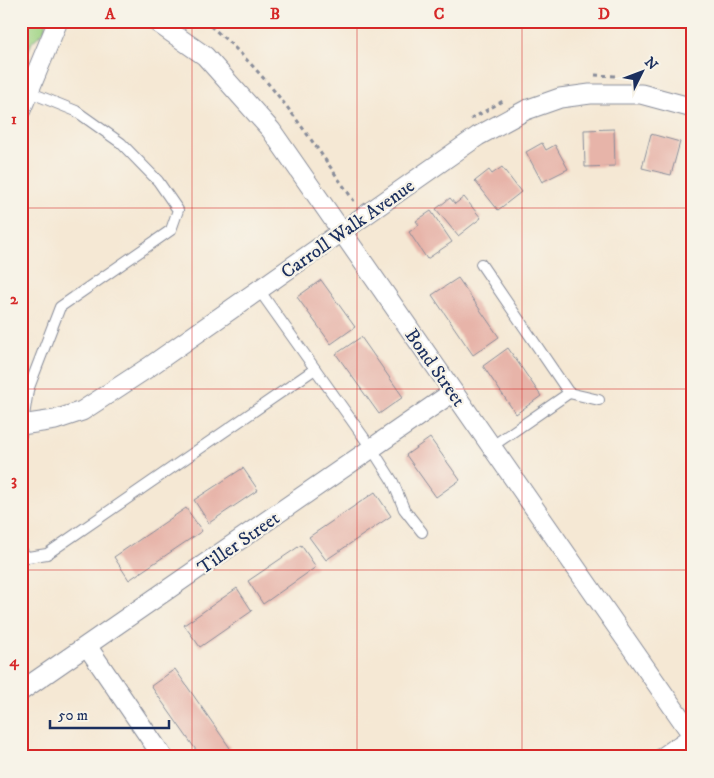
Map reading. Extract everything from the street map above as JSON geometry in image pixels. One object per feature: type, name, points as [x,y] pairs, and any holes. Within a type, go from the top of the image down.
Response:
[{"type":"street","points":[[21,110],[58,21]]},
{"type":"street","name":"Bond Street","points":[[155,21],[205,56],[264,122],[693,736]]},
{"type":"street","name":"Carroll Walk Avenue","points":[[22,428],[82,412],[148,368],[478,136],[526,110],[560,98],[590,94],[641,94],[693,108]]},
{"type":"street","name":"Tiller Street","points":[[21,691],[454,392]]},
{"type":"street","points":[[87,646],[163,757]]},
{"type":"street","points":[[662,757],[693,736]]},
{"type":"lane","points":[[22,428],[28,390],[60,307],[171,230],[178,210],[158,181],[121,143],[76,111],[29,92]]},
{"type":"lane","points":[[481,264],[569,392],[599,400]]},
{"type":"lane","points":[[259,290],[372,449],[393,482],[404,509],[422,532]]},
{"type":"lane","points":[[21,552],[28,556],[47,554],[315,369]]},
{"type":"lane","points":[[491,447],[569,392]]},
{"type":"path","points":[[204,21],[242,55],[270,85],[354,201]]},
{"type":"green space","points":[[21,21],[47,21],[44,31],[32,42],[21,70]]},
{"type":"building","points":[[614,129],[615,166],[585,167],[584,130]]},
{"type":"building","points":[[651,134],[680,142],[671,175],[642,168]]},
{"type":"building","points":[[542,143],[546,150],[555,145],[568,169],[542,182],[526,152]]},
{"type":"building","points":[[502,167],[521,192],[498,210],[475,181],[489,170],[492,174]]},
{"type":"building","points":[[464,197],[481,218],[458,236],[436,209],[450,198],[455,204]]},
{"type":"building","points":[[431,211],[452,242],[427,259],[409,232],[419,225],[416,221]]},
{"type":"building","points":[[458,278],[499,337],[473,355],[432,295]]},
{"type":"building","points":[[321,280],[355,327],[331,344],[297,297]]},
{"type":"building","points":[[361,337],[403,397],[379,414],[336,354]]},
{"type":"building","points":[[508,348],[541,396],[516,414],[483,366]]},
{"type":"building","points":[[430,438],[460,480],[436,497],[406,455]]},
{"type":"building","points":[[243,468],[258,490],[209,523],[194,500]]},
{"type":"building","points":[[375,492],[391,516],[326,560],[309,537]]},
{"type":"building","points":[[186,508],[202,531],[129,580],[114,557]]},
{"type":"building","points":[[301,545],[316,567],[263,604],[248,581]]},
{"type":"building","points":[[237,588],[252,611],[200,647],[184,625]]},
{"type":"building","points":[[175,669],[230,748],[217,757],[201,757],[151,686]]}]
